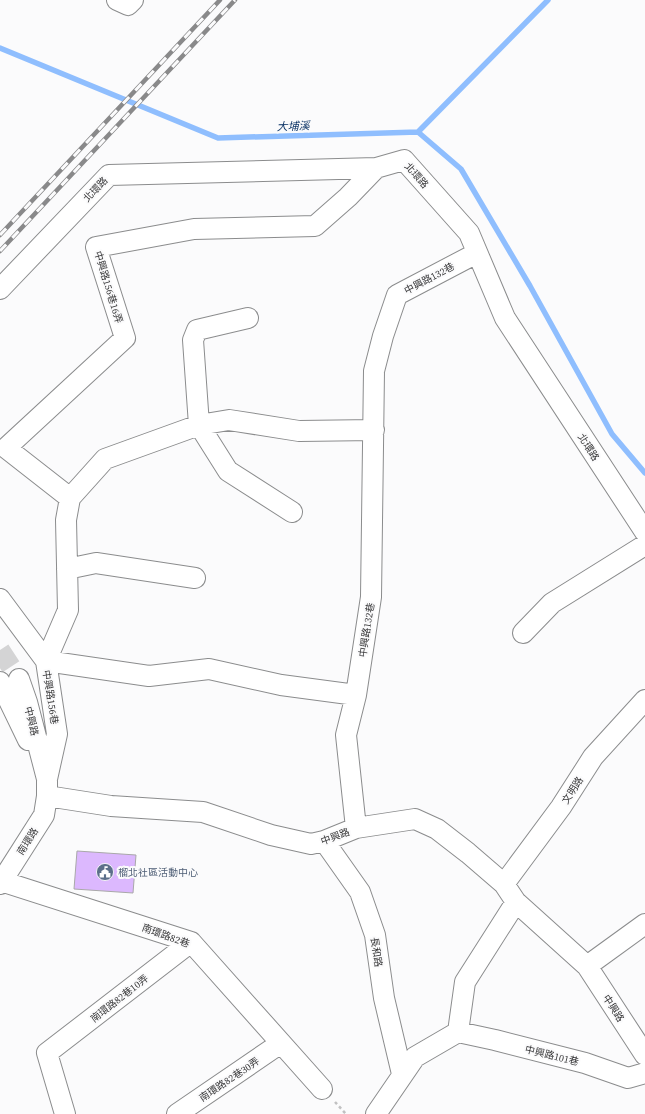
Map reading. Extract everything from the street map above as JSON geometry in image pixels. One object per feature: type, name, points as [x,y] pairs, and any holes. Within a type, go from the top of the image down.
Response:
[{"type":"street","points":[[117,0],[128,5],[133,0]]},
{"type":"street","name":"北環路","points":[[0,289],[109,175],[376,168],[404,160],[469,233],[505,318],[645,532]]},
{"type":"street","name":"中興路156巷16弄","points":[[70,498],[6,448],[125,338],[96,247],[194,229],[315,226],[348,197],[376,168]]},
{"type":"street","name":"中興路132巷","points":[[356,828],[346,735],[356,696],[371,597],[374,371],[383,336],[397,295],[477,253]]},
{"type":"street","points":[[248,318],[196,330],[193,340],[200,425],[228,471],[292,512]]},
{"type":"street","points":[[70,498],[105,459],[200,425],[229,420],[299,431],[374,430]]},
{"type":"street","name":"中興路156巷","points":[[47,788],[57,734],[46,661],[68,610],[66,520],[70,498]]},
{"type":"street","points":[[523,633],[552,603],[645,545]]},
{"type":"street","points":[[67,569],[96,563],[195,578]]},
{"type":"street","points":[[0,599],[46,661],[149,676],[209,669],[281,685],[356,696]]},
{"type":"street","name":"中興路","points":[[19,680],[27,702],[47,788],[111,806],[203,812],[277,836],[311,844],[324,841],[356,828],[415,818],[436,829],[468,853],[504,884],[516,902],[586,966],[645,1054]]},
{"type":"street","points":[[0,682],[47,788]]},
{"type":"street","name":"文明路","points":[[504,884],[561,807],[593,757],[645,700]]},
{"type":"street","name":"南環路","points":[[1,883],[44,815],[47,788]]},
{"type":"street","name":"長和路","points":[[324,841],[360,892],[375,935],[384,998],[402,1074]]},
{"type":"street","name":"南環路82巷","points":[[1,883],[191,942],[322,1089]]},
{"type":"street","points":[[376,1114],[415,1056],[458,1032],[465,982],[516,902]]},
{"type":"street","points":[[586,966],[645,924]]},
{"type":"street","name":"南環路82巷10弄","points":[[65,1114],[47,1053],[191,942]]},
{"type":"street","name":"中興路101巷","points":[[458,1032],[585,1063],[628,1078],[645,1073]]},
{"type":"street","name":"南環路82巷30弄","points":[[177,1114],[281,1044]]},
{"type":"building","name":"榴北社區活動中心","points":[[77,851],[136,855],[133,893],[74,889]]},
{"type":"waterway","name":"大埔溪","points":[[0,48],[218,138],[418,132],[548,0]]},
{"type":"waterway","points":[[418,132],[461,169],[530,286],[612,434],[645,473]]},
{"type":"tunnel","points":[[0,650],[19,679]]},
{"type":"railway","points":[[0,235],[220,0]]},
{"type":"railway","points":[[0,251],[235,0]]},
{"type":"place","name":"榴北社區活動中心","points":[[105,872]]}]
